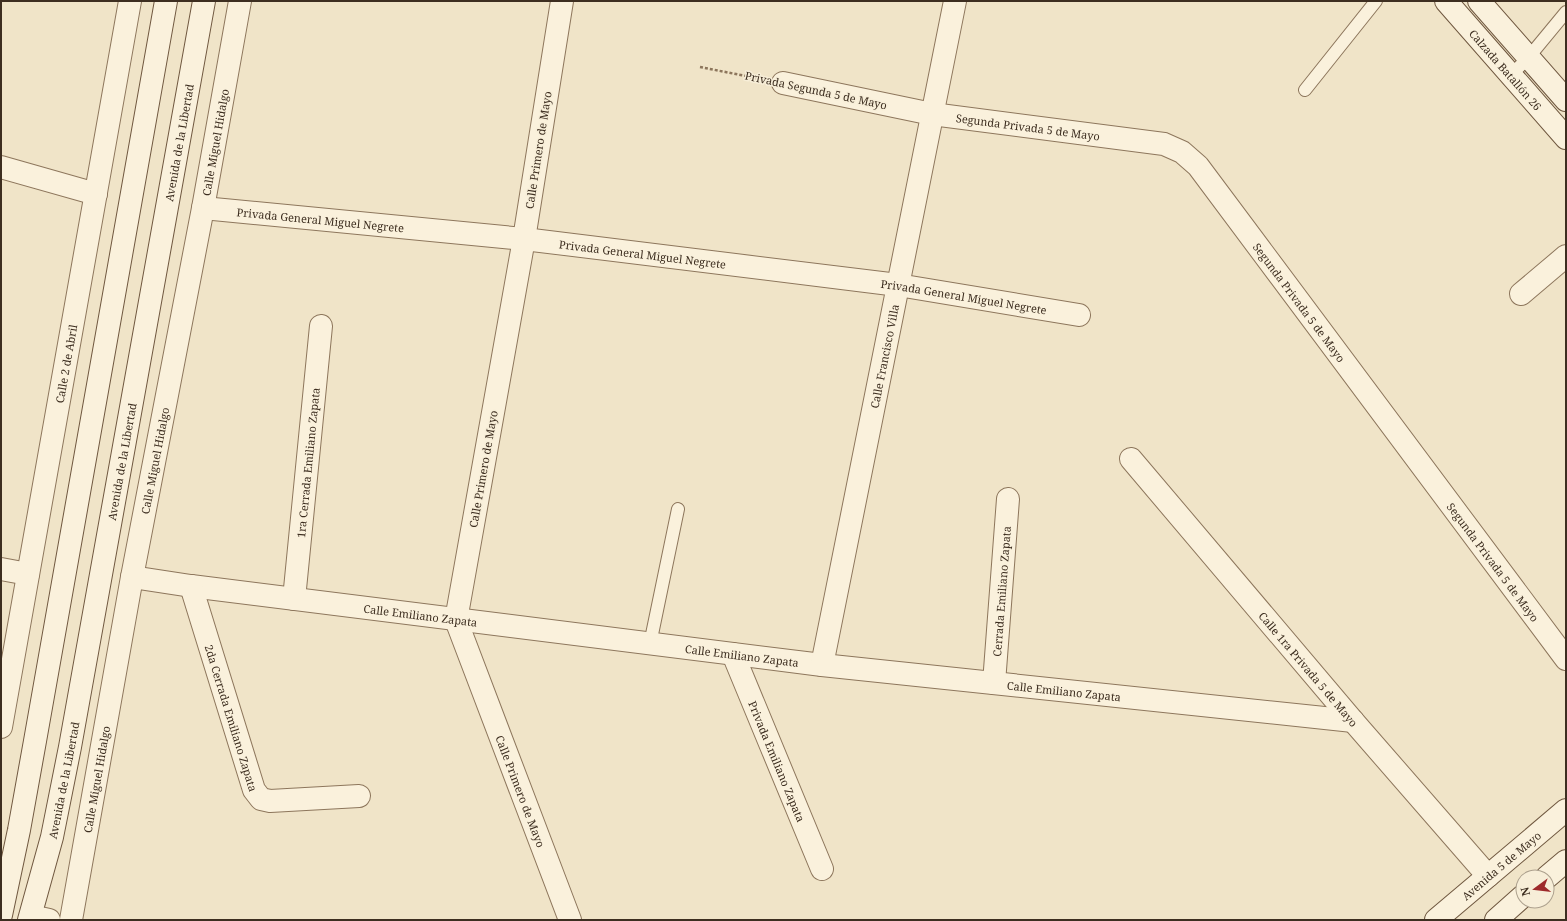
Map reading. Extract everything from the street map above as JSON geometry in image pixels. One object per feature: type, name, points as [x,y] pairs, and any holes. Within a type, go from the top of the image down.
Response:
[{"type":"street","name":"Calle 2 de Abril","points":[[1,727],[130,1]]},
{"type":"street","points":[[37,919],[1,912],[35,741],[166,1]]},
{"type":"street","name":"Avenida de la Libertad","points":[[37,919],[70,747],[204,1]]},
{"type":"street","name":"Calle Miguel Hidalgo","points":[[71,920],[132,577],[203,208],[240,1]]},
{"type":"street","name":"Calle Primero de Mayo","points":[[562,1],[524,238],[456,620],[570,920]]},
{"type":"street","name":"Calle Francisco Villa","points":[[822,665],[955,1]]},
{"type":"street","name":"Calzada Batallón 26","points":[[1446,1],[1566,138]]},
{"type":"street","points":[[1479,1],[1566,100]]},
{"type":"street","name":"Privada Segunda 5 de Mayo","points":[[783,83],[932,114]]},
{"type":"street","name":"Segunda Privada 5 de Mayo","points":[[932,114],[1164,144],[1182,152],[1198,166],[1566,659]]},
{"type":"street","points":[[1,167],[96,194]]},
{"type":"street","name":"Privada General Miguel Negrete","points":[[203,208],[524,238],[898,286],[1079,315]]},
{"type":"street","points":[[1521,294],[1566,256]]},
{"type":"street","name":"1ra Cerrada Emiliano Zapata","points":[[294,599],[321,326]]},
{"type":"street","name":"Calle 1ra Privada 5 de Mayo","points":[[1131,459],[1353,722],[1488,876]]},
{"type":"street","name":"Cerrada Emiliano Zapata","points":[[994,683],[1008,499]]},
{"type":"street","points":[[1,569],[28,574]]},
{"type":"street","name":"Calle Emiliano Zapata","points":[[132,577],[456,620],[822,665],[1353,722]]},
{"type":"street","name":"2da Cerrada Emiliano Zapata","points":[[191,586],[254,790],[261,799],[270,801],[359,796]]},
{"type":"street","name":"Privada Emiliano Zapata","points":[[733,654],[822,869]]},
{"type":"street","points":[[35,741],[70,747]]},
{"type":"street","name":"Avenida 5 de Mayo","points":[[1436,920],[1566,810]]},
{"type":"street","points":[[1555,870],[1566,861]]},
{"type":"street","points":[[1496,920],[1515,903]]},
{"type":"lane","points":[[1305,90],[1376,1]]},
{"type":"lane","points":[[1511,75],[1528,58],[1566,12]]},
{"type":"lane","points":[[650,644],[678,509]]},
{"type":"path","name":"Privada Segunda 5 de Mayo","points":[[700,67],[783,83]]}]
